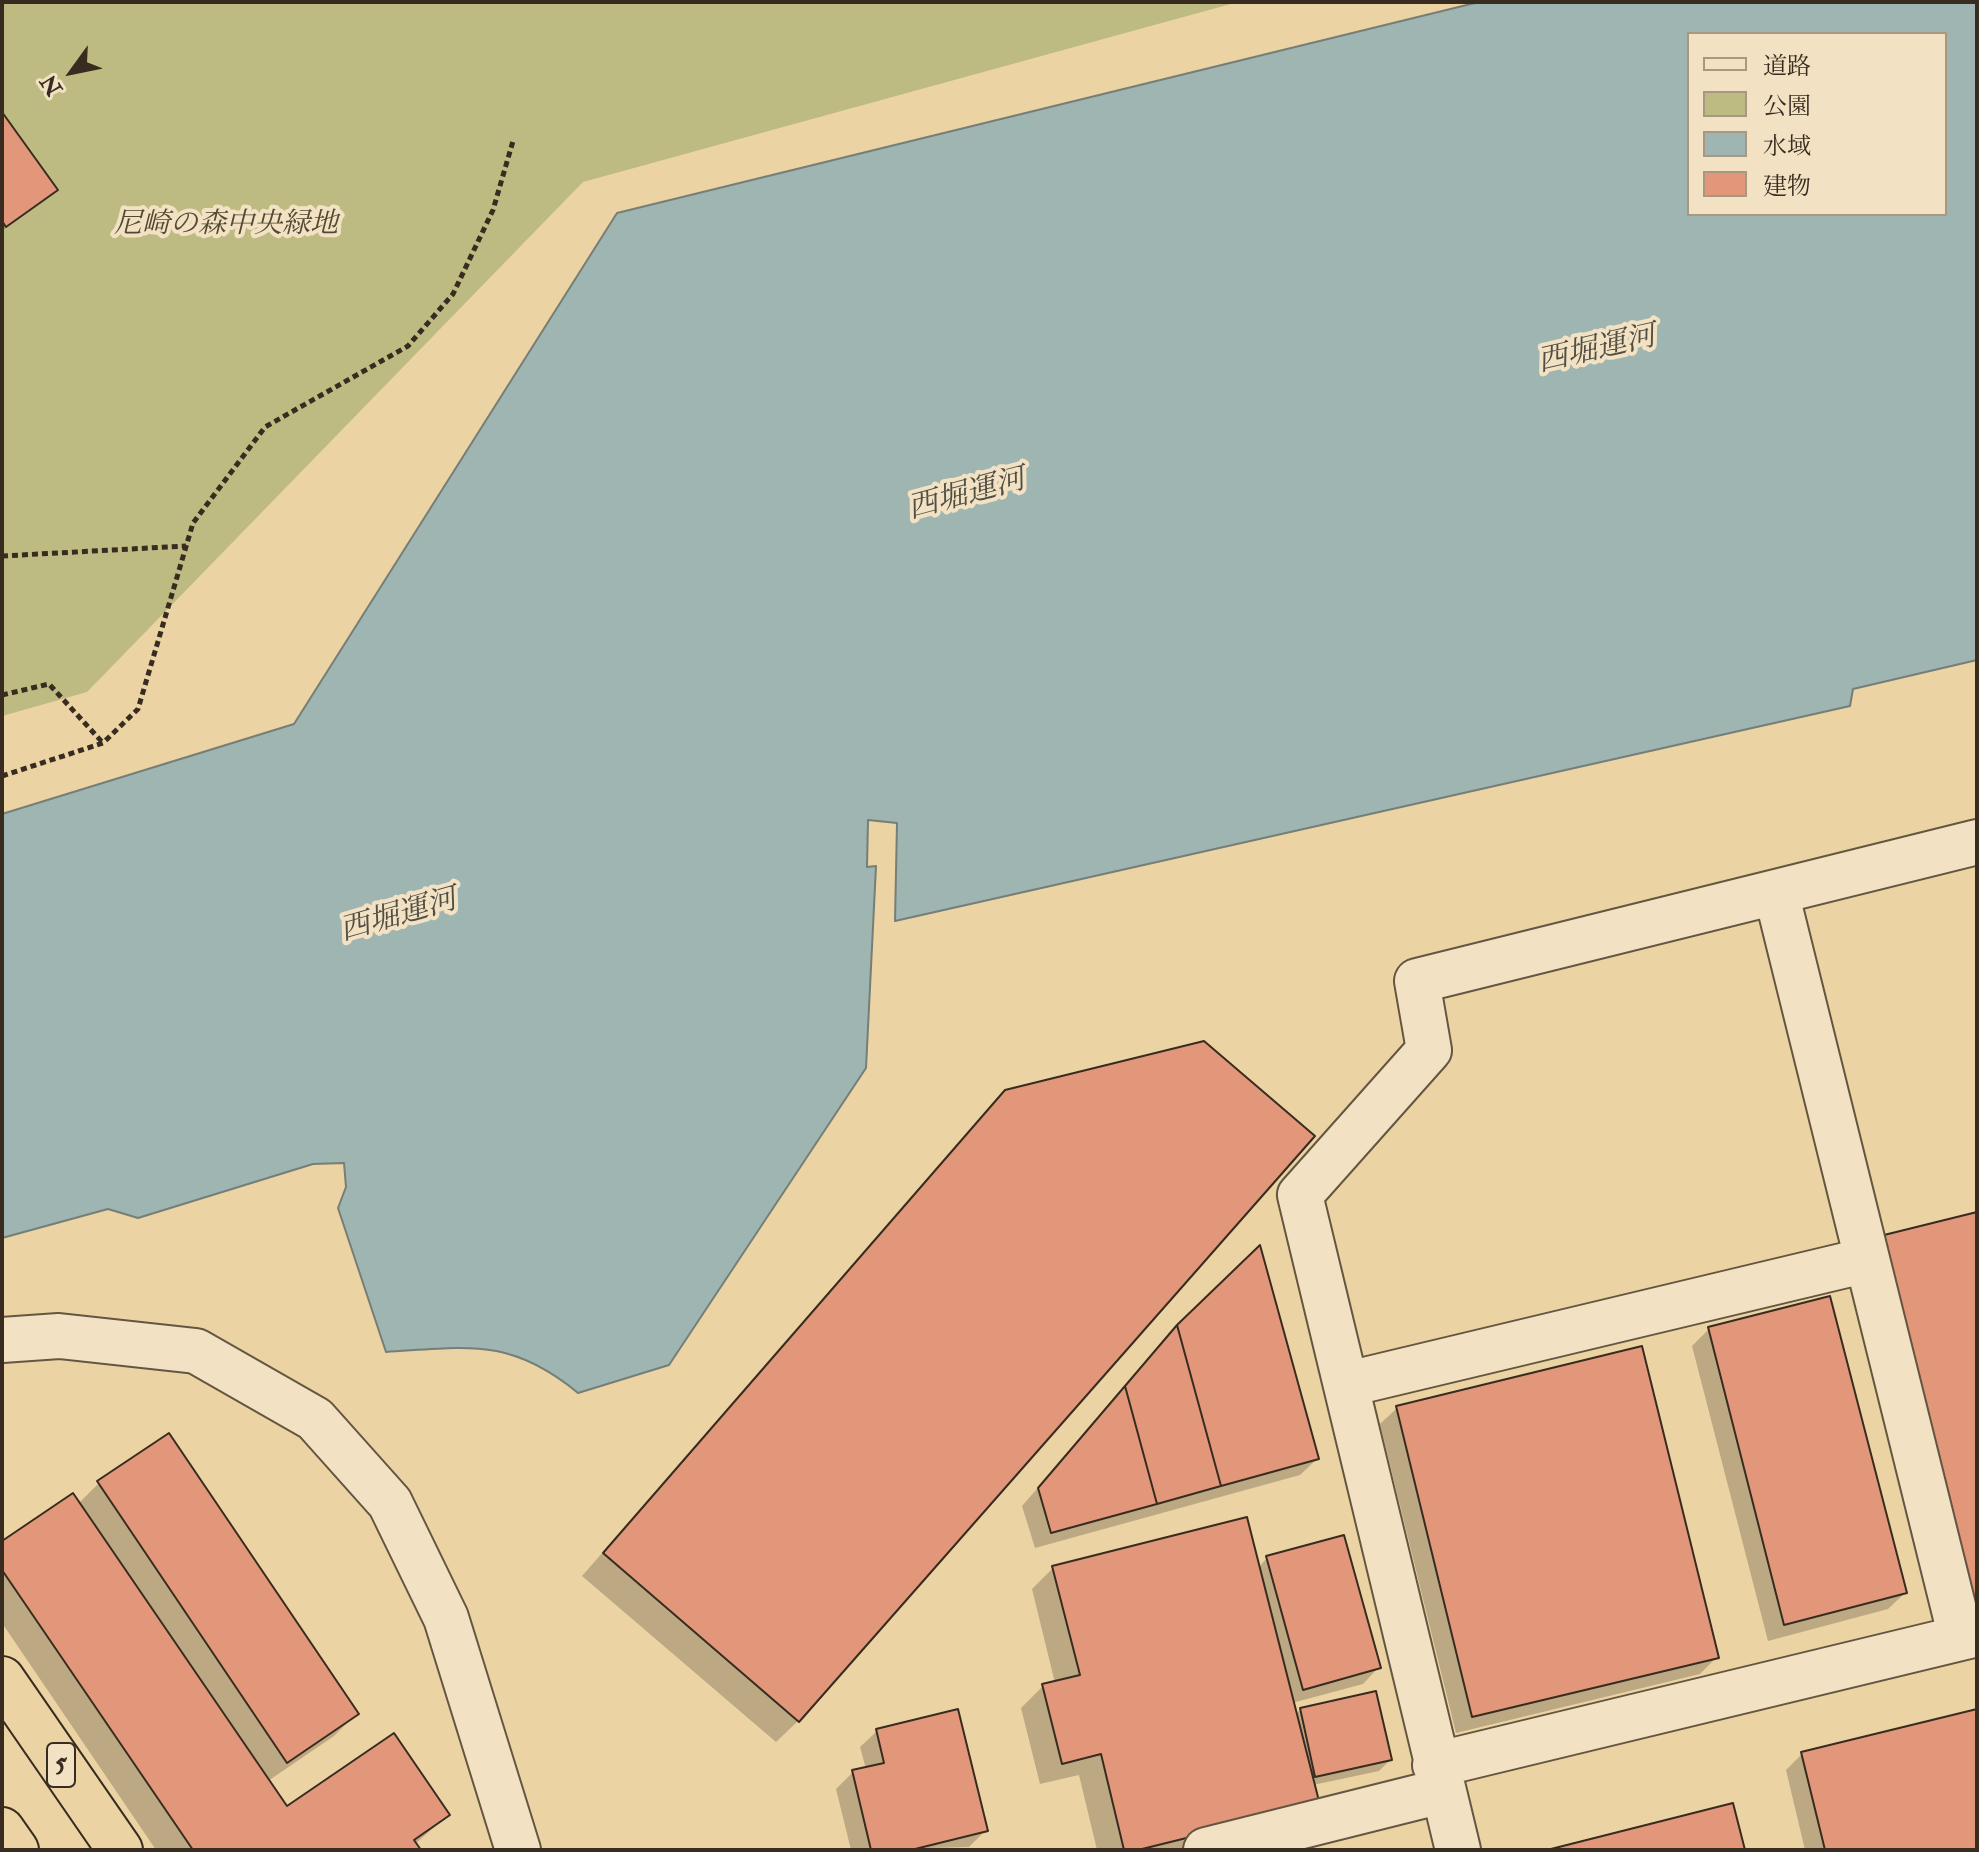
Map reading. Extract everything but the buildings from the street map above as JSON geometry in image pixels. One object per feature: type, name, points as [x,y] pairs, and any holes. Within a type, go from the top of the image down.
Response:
[{"type":"highway","name":"5","points":[[2,1679],[120,1850]]},
{"type":"highway","points":[[2,1830],[16,1850]]},
{"type":"street","points":[[1458,1850],[1300,1195],[1429,1050],[1417,981],[1977,842]]},
{"type":"street","points":[[1206,1850],[1439,1778],[1969,1636],[1867,1260],[1776,892]]},
{"type":"street","points":[[1348,1384],[1867,1260]]},
{"type":"street","points":[[2,1340],[59,1336],[196,1351],[315,1419],[390,1503],[446,1618],[518,1850]]},
{"type":"path","points":[[2,776],[103,743],[138,709],[193,523],[265,427],[408,346],[453,294],[493,210],[513,141]]},
{"type":"path","points":[[2,556],[186,546]]},
{"type":"path","points":[[2,695],[49,684],[103,743]]},
{"type":"green space","name":"尼崎の森中央緑地","points":[[2,2],[1238,2],[583,182],[87,692],[2,716]]},
{"type":"water","name":"西堀運河","points":[[1479,2],[1977,2],[1977,660],[1853,689],[1850,706],[895,921],[897,823],[868,820],[867,867],[876,866],[866,1068],[669,1365],[578,1393],[531,1362],[509,1354],[465,1348],[386,1352],[338,1208],[346,1187],[344,1163],[313,1164],[138,1218],[108,1209],[2,1238],[2,814],[294,724],[617,213]]}]
